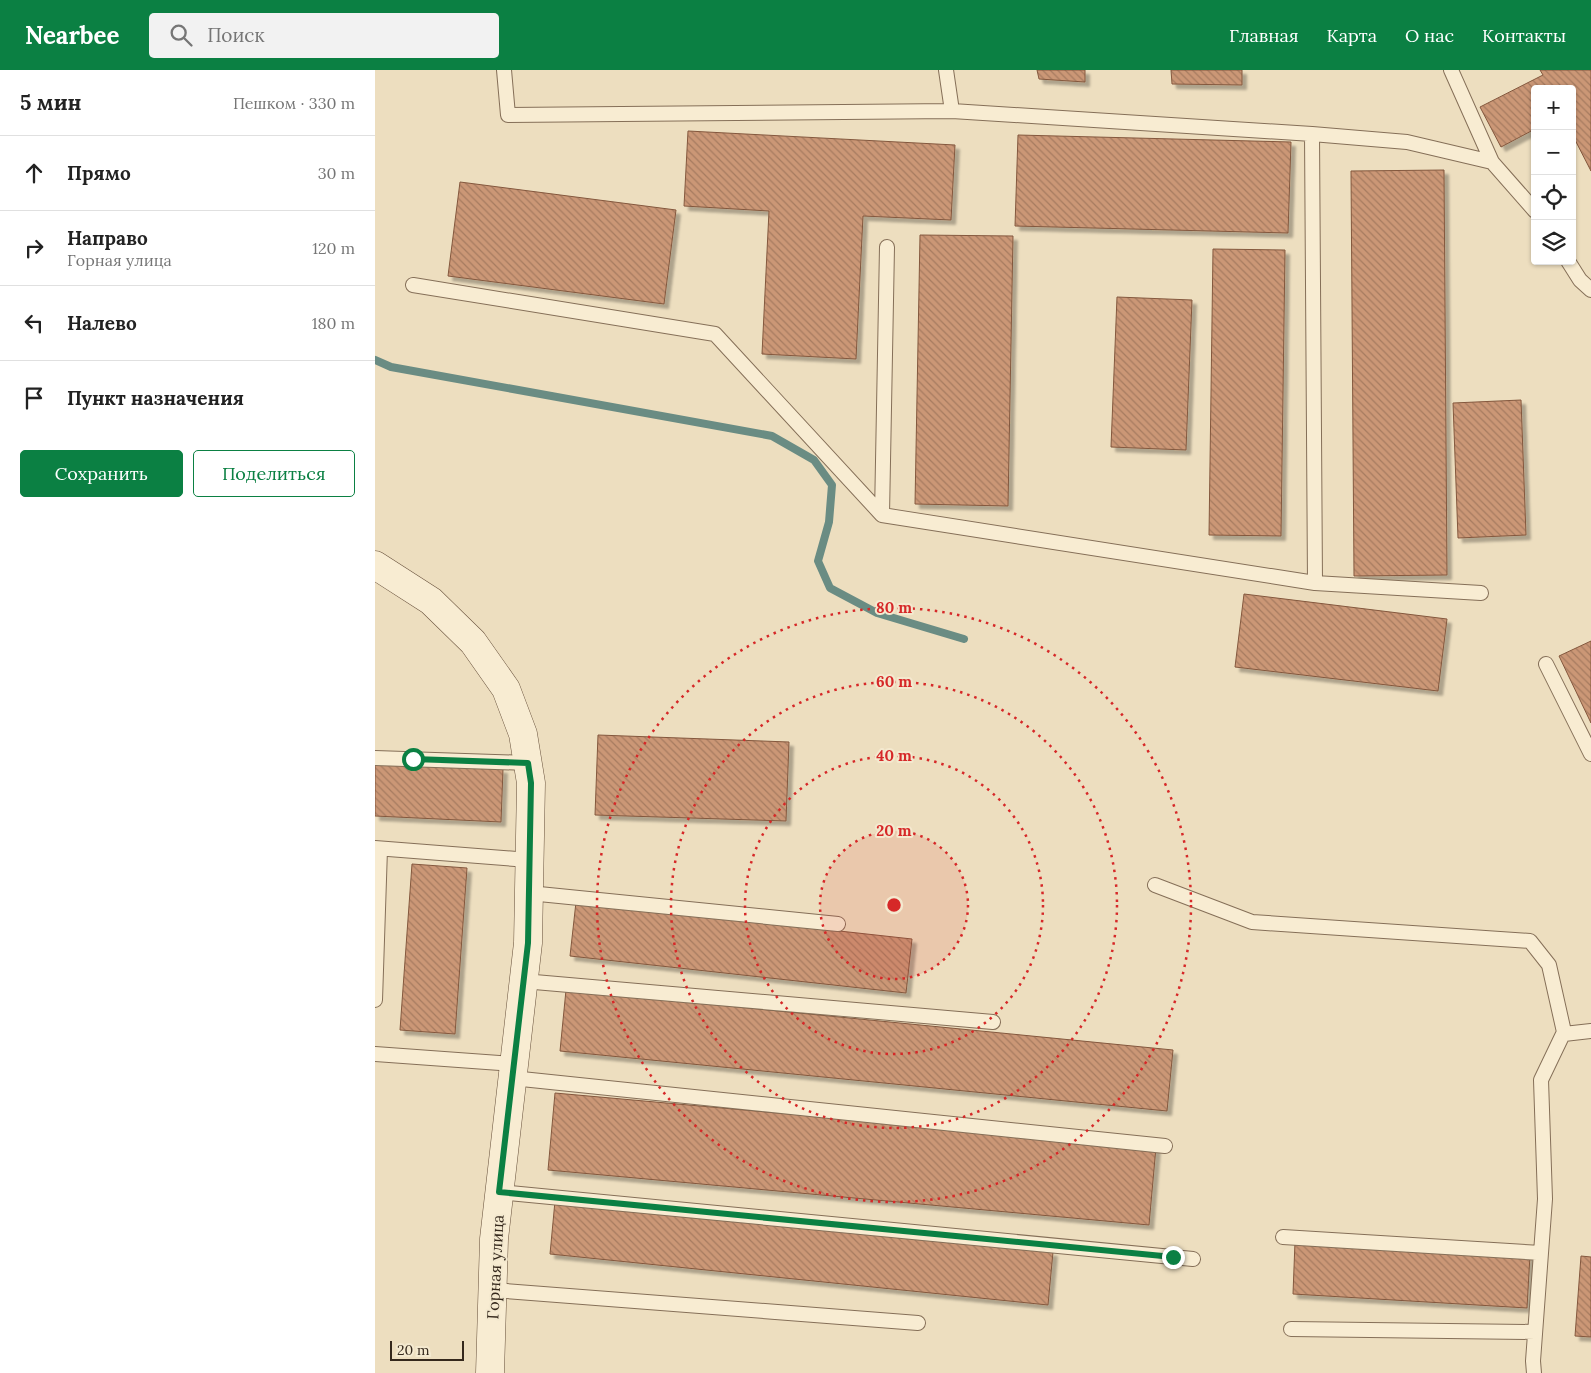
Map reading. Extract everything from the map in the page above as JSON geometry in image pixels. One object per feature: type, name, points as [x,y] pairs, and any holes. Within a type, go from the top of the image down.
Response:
[{"type":"street","name":"Горная улица","points":[[375,565],[431,600],[473,642],[506,690],[523,734],[531,783],[528,943],[494,1239],[490,1373]]},
{"type":"lane","points":[[504,70],[508,114],[952,110],[1407,142],[1492,162]]},
{"type":"lane","points":[[946,70],[952,110]]},
{"type":"lane","points":[[1451,70],[1492,162],[1531,206]]},
{"type":"lane","points":[[1312,134],[1315,583]]},
{"type":"lane","points":[[882,515],[887,247]]},
{"type":"lane","points":[[1571,265],[1580,280],[1591,290]]},
{"type":"lane","points":[[413,285],[715,334],[882,515],[1315,583],[1481,593]]},
{"type":"lane","points":[[1546,664],[1591,754]]},
{"type":"lane","points":[[375,758],[528,763]]},
{"type":"lane","points":[[375,1000],[377,848],[529,860]]},
{"type":"lane","points":[[1155,886],[1252,922],[1530,941],[1549,965],[1564,1032],[1541,1080],[1545,1198],[1533,1361],[1534,1373]]},
{"type":"lane","points":[[529,893],[838,924]]},
{"type":"lane","points":[[523,980],[993,1022]]},
{"type":"lane","points":[[1564,1032],[1564,1034],[1591,1031]]},
{"type":"lane","points":[[375,1054],[1165,1146]]},
{"type":"lane","points":[[499,1192],[1193,1259]]},
{"type":"lane","points":[[1283,1237],[1541,1253]]},
{"type":"lane","points":[[493,1290],[918,1323]]},
{"type":"lane","points":[[1291,1329],[1535,1332]]},
{"type":"building","points":[[1037,70],[1085,70],[1085,82],[1039,79]]},
{"type":"building","points":[[1171,70],[1242,70],[1242,85],[1172,84]]},
{"type":"building","points":[[1540,70],[1591,70],[1591,171],[1576,142],[1576,85],[1531,85],[1531,131],[1501,147],[1480,107],[1543,75]]},
{"type":"building","points":[[688,131],[955,145],[951,220],[863,216],[856,359],[762,354],[769,211],[684,206]]},
{"type":"building","points":[[1018,135],[1291,142],[1288,233],[1015,226]]},
{"type":"building","points":[[1444,170],[1447,575],[1354,576],[1351,171]]},
{"type":"building","points":[[460,182],[676,210],[664,304],[448,276]]},
{"type":"building","points":[[920,235],[1013,236],[1008,506],[915,504]]},
{"type":"building","points":[[1213,249],[1285,250],[1281,536],[1209,535]]},
{"type":"building","points":[[1117,297],[1192,300],[1186,450],[1111,447]]},
{"type":"building","points":[[1521,400],[1526,535],[1458,538],[1453,403]]},
{"type":"building","points":[[1244,594],[1447,619],[1438,691],[1235,667]]},
{"type":"building","points":[[1591,641],[1591,723],[1559,656]]},
{"type":"building","points":[[598,735],[789,742],[786,821],[595,815]]},
{"type":"building","points":[[375,763],[503,769],[501,822],[375,816]]},
{"type":"building","points":[[412,864],[467,868],[455,1034],[400,1030]]},
{"type":"building","points":[[576,902],[912,939],[906,993],[570,956]]},
{"type":"building","points":[[566,990],[1173,1050],[1167,1111],[560,1051]]},
{"type":"building","points":[[555,1093],[1156,1147],[1149,1225],[548,1170]]},
{"type":"building","points":[[555,1201],[1053,1252],[1048,1305],[550,1254]]},
{"type":"building","points":[[1295,1242],[1530,1255],[1527,1308],[1293,1294]]},
{"type":"building","points":[[1581,1256],[1591,1257],[1591,1337],[1575,1336]]},
{"type":"waterway","points":[[375,360],[391,367],[772,436],[814,460],[832,485],[829,522],[818,561],[830,588],[877,613],[964,639]]},
{"type":"route","points":[[413,759],[528,763],[531,783],[528,943],[499,1192],[1173,1257]]}]
